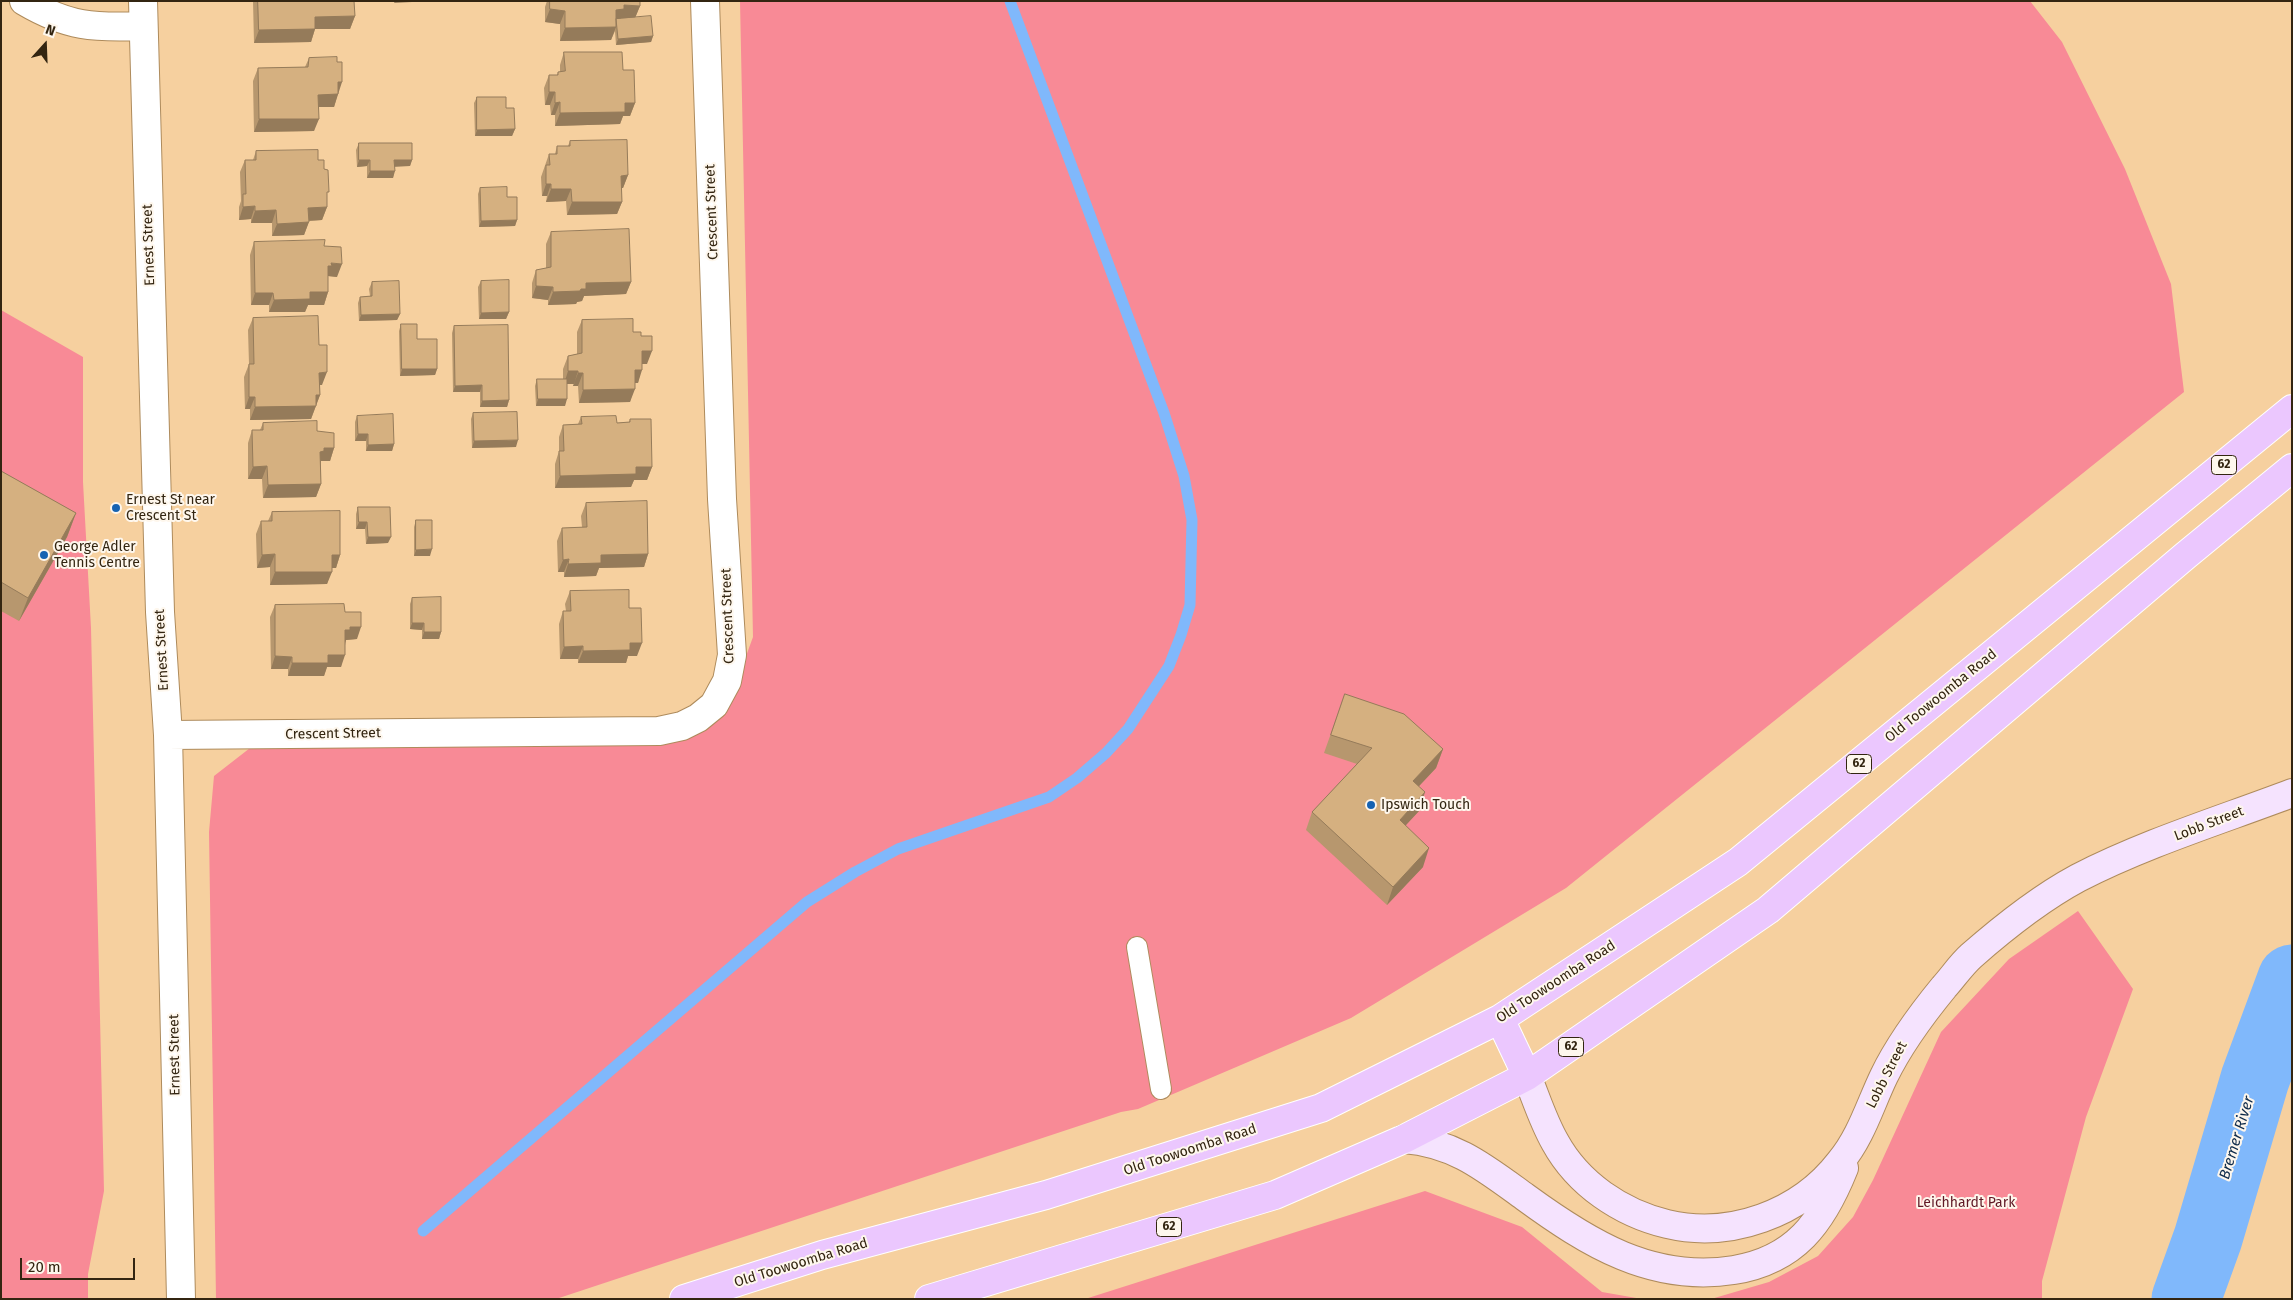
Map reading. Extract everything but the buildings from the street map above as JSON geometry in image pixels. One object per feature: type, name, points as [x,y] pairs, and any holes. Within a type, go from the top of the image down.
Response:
[{"type":"main road","name":"Old Toowoomba Road","points":[[684,1299],[822,1255],[1046,1195],[1321,1108],[1500,1020],[1738,862],[2292,409]]},
{"type":"main road","name":"62","points":[[929,1299],[1275,1195],[1404,1140],[1527,1076],[1768,910],[2185,556],[2292,468]]},
{"type":"main road","name":"Lobb Street","points":[[1527,1076],[1554,1142],[1565,1158],[1578,1174],[1620,1207],[1639,1215],[1679,1226],[1704,1228],[1734,1226],[1769,1216],[1817,1187],[1842,1160],[1859,1132],[1885,1074],[1924,1012],[1969,958],[2012,921],[2077,878],[2138,851],[2292,793]]},
{"type":"main road","points":[[1500,1020],[1527,1076]]},
{"type":"main road","points":[[1404,1140],[1434,1144],[1465,1156],[1569,1228],[1619,1255],[1661,1268],[1681,1272],[1702,1273],[1722,1272],[1759,1264],[1772,1260],[1797,1244],[1825,1209],[1859,1132]]},
{"type":"street","points":[[24,1],[42,12],[78,24],[98,28],[143,14]]},
{"type":"street","name":"Crescent Street","points":[[168,735],[659,731],[682,726],[698,718],[714,704],[727,682],[732,655],[722,499],[705,1]]},
{"type":"street","name":"Ernest Street","points":[[143,14],[160,612],[168,735],[181,1299]]},
{"type":"lane","points":[[1137,947],[1161,1089]]},
{"type":"green space","points":[[740,1],[2030,1],[2062,42],[2125,169],[2171,284],[2184,392],[1566,888],[1351,1018],[1138,1109],[1121,1112],[556,1299],[216,1299],[209,832],[214,776],[250,748],[665,738],[738,678],[753,637]]},
{"type":"green space","points":[[1,310],[83,357],[83,482],[91,628],[104,1191],[88,1274],[88,1299],[1,1299]]},
{"type":"green space","name":"Leichhardt Park","points":[[2078,911],[2133,989],[2086,1117],[2042,1281],[2042,1299],[1711,1299],[1769,1282],[1818,1256],[1853,1217],[1873,1180],[1941,1032],[2009,959]]},
{"type":"green space","points":[[1425,1191],[1522,1227],[1602,1292],[1642,1299],[1085,1299]]},
{"type":"waterway","points":[[423,1231],[807,902],[855,872],[898,849],[1049,797],[1077,778],[1106,753],[1128,729],[1169,666],[1190,605],[1192,520],[1184,476],[1164,413],[1010,1]]},
{"type":"waterway","name":"Bremer River","points":[[2186,1299],[2208,1238],[2255,1079],[2292,979]]},
{"type":"place","name":"Ernest St near Crescent St","points":[[116,508]]},
{"type":"place","name":"George Adler Tennis Centre","points":[[44,555]]},
{"type":"place","name":"Ipswich Touch","points":[[1371,805]]}]
